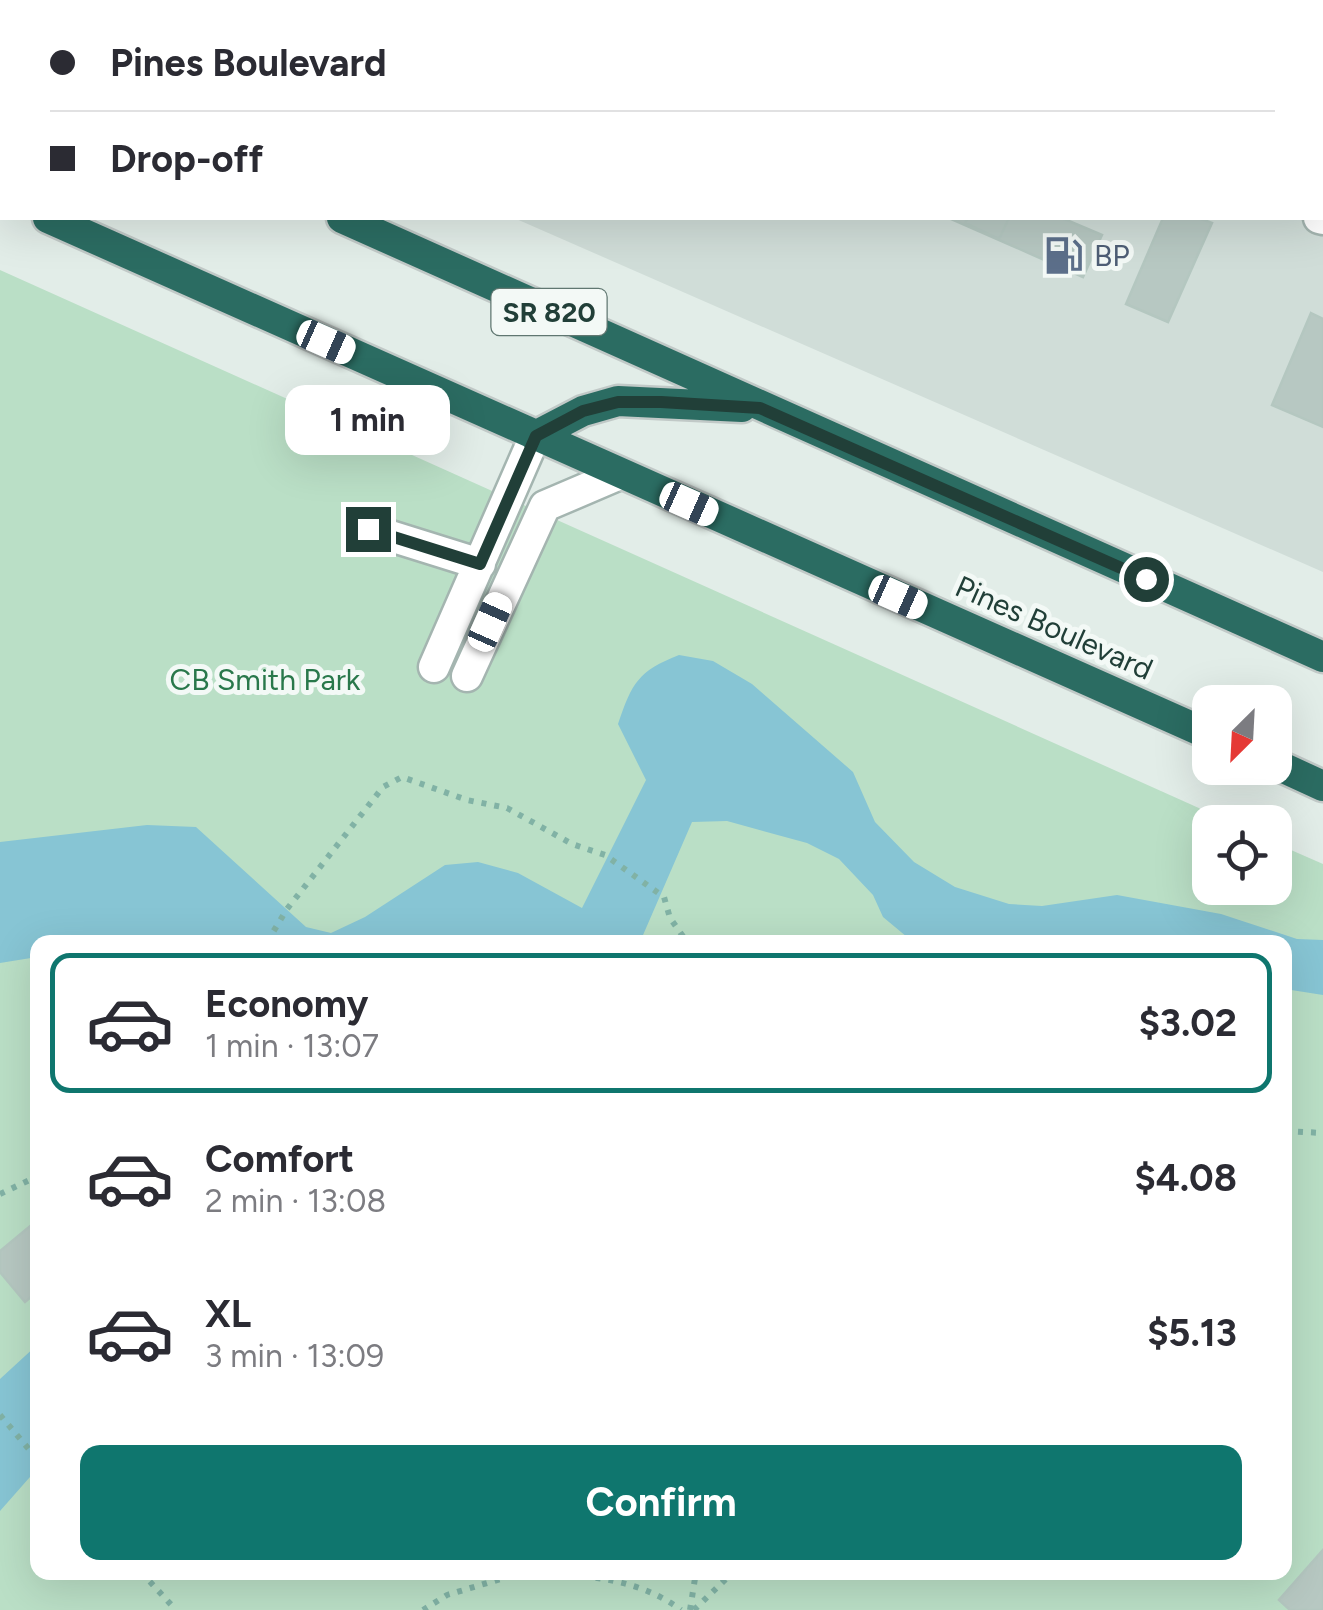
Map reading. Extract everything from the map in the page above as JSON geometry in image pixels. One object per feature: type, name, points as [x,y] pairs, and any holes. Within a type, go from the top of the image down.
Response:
[{"type":"highway","name":"Pines Boulevard","points":[[52,220],[1192,728]]},
{"type":"highway","name":"SR 820","points":[[346,220],[1323,657]]},
{"type":"highway","points":[[536,436],[583,411],[618,402],[760,408]]},
{"type":"highway","points":[[1292,772],[1323,786]]},
{"type":"lane","points":[[434,667],[536,436]]},
{"type":"lane","points":[[467,676],[545,506],[620,474]]},
{"type":"lane","points":[[368,529],[480,564]]},
{"type":"path","points":[[271,935],[383,788],[402,777],[467,800],[507,808],[584,849],[605,855],[664,898],[670,918],[682,935]]},
{"type":"path","points":[[1292,1131],[1323,1134]]},
{"type":"path","points":[[0,1194],[30,1180]]},
{"type":"path","points":[[0,1415],[30,1451]]},
{"type":"path","points":[[148,1580],[176,1610]]},
{"type":"path","points":[[423,1610],[447,1595],[497,1580]]},
{"type":"path","points":[[612,1580],[667,1599],[681,1610]]},
{"type":"path","points":[[692,1610],[695,1580]]},
{"type":"path","points":[[692,1610],[724,1580]]},
{"type":"shaded area","points":[[519,220],[1323,220],[1323,572]]},
{"type":"green space","name":"CB Smith Park","points":[[0,270],[1192,805],[1192,905],[1292,905],[1292,850],[1323,864],[1323,1610],[0,1610]]},
{"type":"water","points":[[679,655],[713,661],[752,684],[853,772],[875,822],[914,862],[955,887],[1009,904],[1042,906],[1117,895],[1221,914],[1285,935],[905,935],[883,917],[873,895],[839,859],[807,843],[727,821],[692,822],[643,935],[30,935],[30,958],[0,963],[0,842],[147,825],[196,827],[306,927],[331,933],[365,917],[445,865],[478,862],[518,873],[582,908],[646,780],[618,724],[638,680]]},
{"type":"water","points":[[1292,937],[1323,940],[1323,995],[1292,990]]},
{"type":"water","points":[[30,1351],[30,1477],[0,1511],[0,1379]]},
{"type":"building","name":"BP","points":[[954,220],[1067,220],[1102,235],[1083,277]]},
{"type":"building","points":[[967,220],[1008,220],[999,239],[965,223]]},
{"type":"building","points":[[1162,220],[1212,223],[1168,322],[1126,304]]},
{"type":"building","points":[[1311,313],[1323,319],[1323,427],[1272,405]]},
{"type":"building","points":[[30,1226],[30,1298],[25,1302],[0,1272],[0,1251]]},
{"type":"building","points":[[1323,1550],[1323,1610],[1290,1610],[1279,1600]]},
{"type":"place","name":"BP","points":[[1064,256]]},
{"type":"route","points":[[368,529],[480,564],[536,436],[583,411],[618,402],[760,408],[1146,579]]}]
